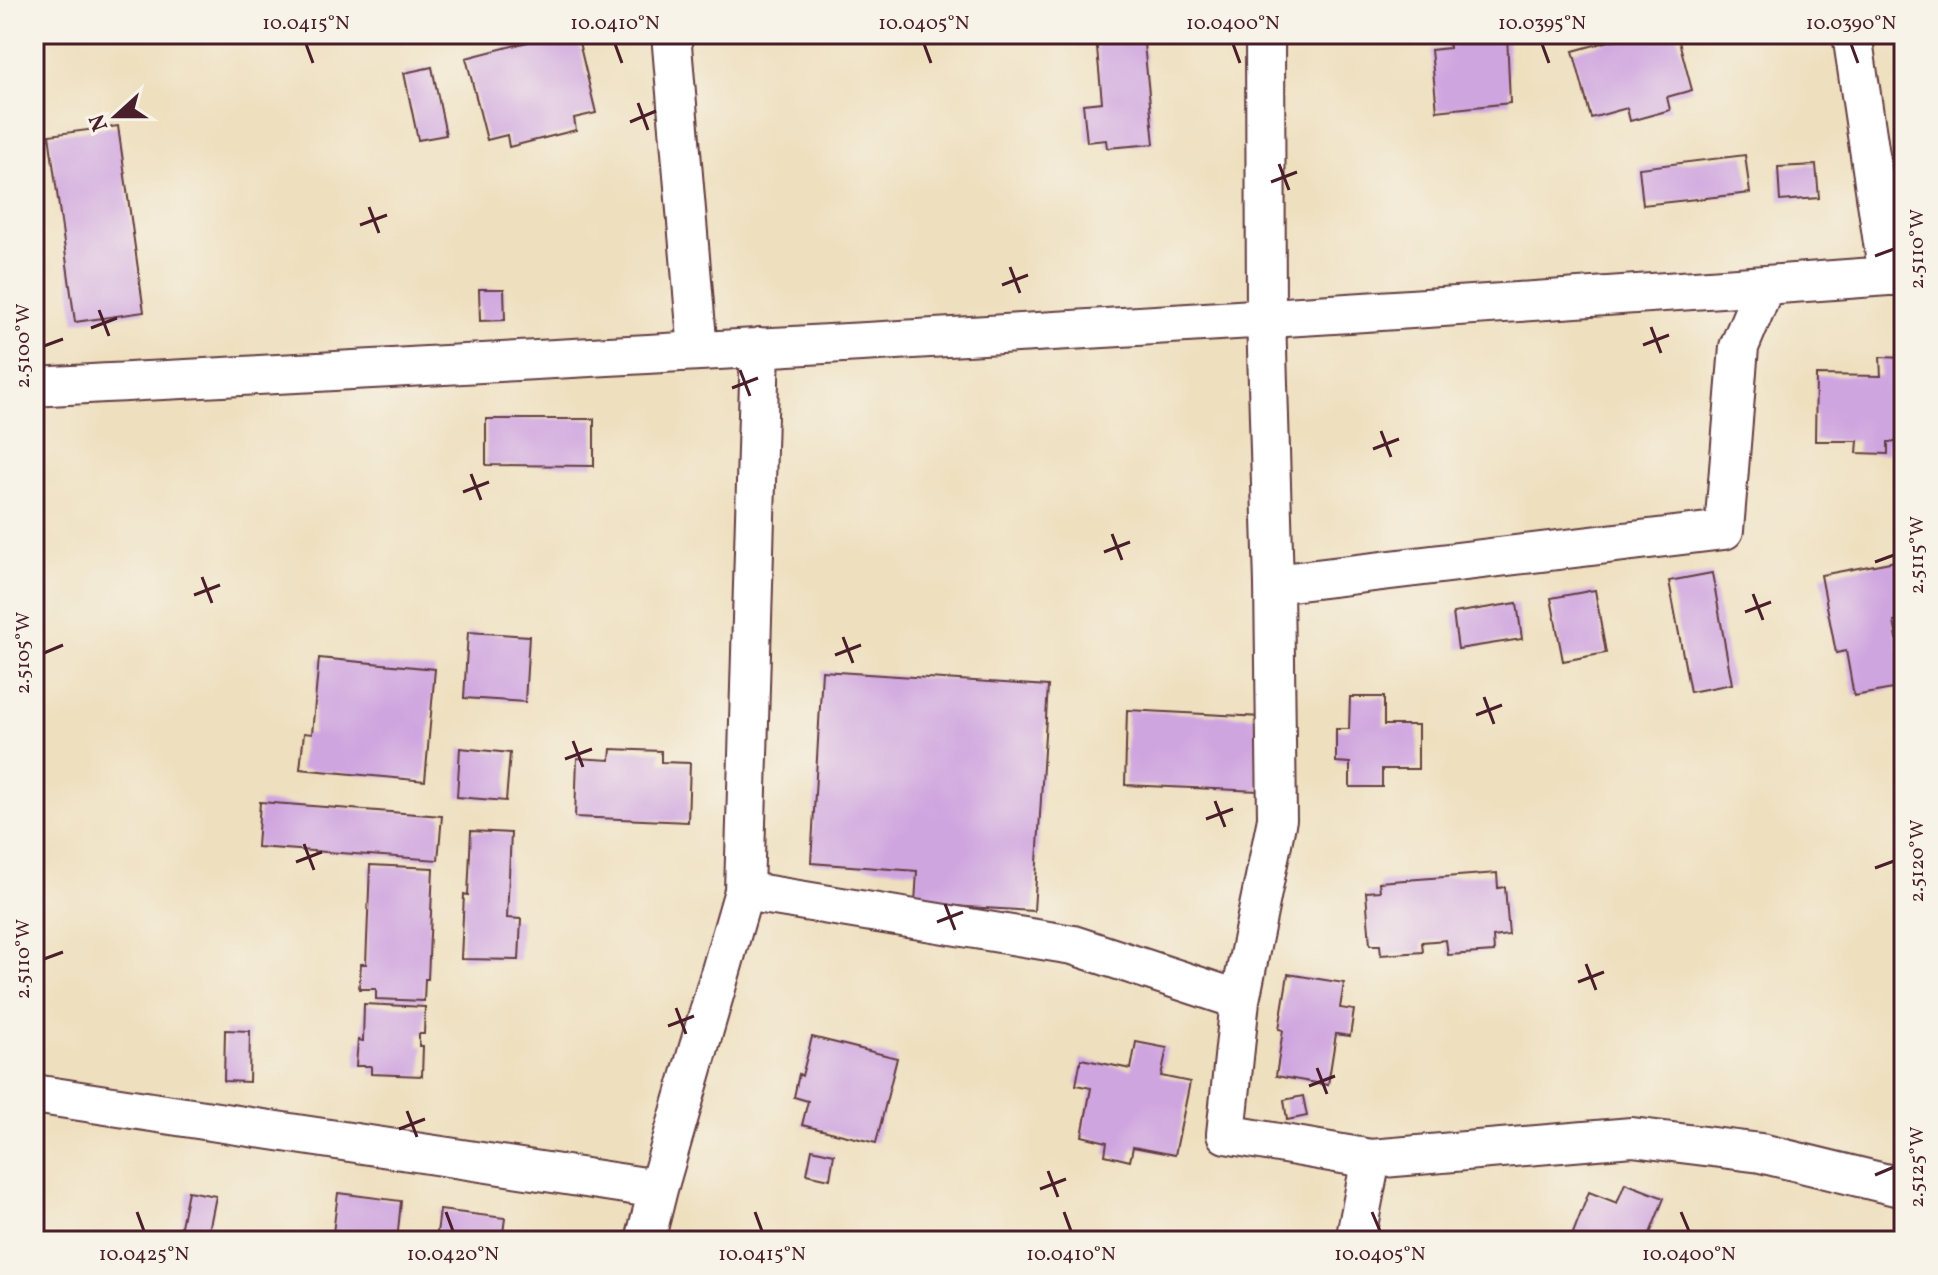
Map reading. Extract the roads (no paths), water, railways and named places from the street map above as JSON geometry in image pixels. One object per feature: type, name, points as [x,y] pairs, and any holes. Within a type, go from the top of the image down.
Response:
[{"type":"street","points":[[671,34],[698,351]]},
{"type":"street","points":[[1265,34],[1266,317],[1277,819],[1240,1000],[1226,1134],[1371,1159],[1632,1137],[1761,1153],[1904,1188]]},
{"type":"street","points":[[34,387],[698,351],[1896,276],[1852,34]]},
{"type":"street","points":[[1274,584],[1724,530],[1739,347],[1765,285]]},
{"type":"street","points":[[645,1241],[744,891],[760,347]]},
{"type":"street","points":[[744,891],[1073,945],[1240,1000]]},
{"type":"street","points":[[34,1094],[658,1189]]},
{"type":"street","points":[[1355,1241],[1371,1159]]}]
